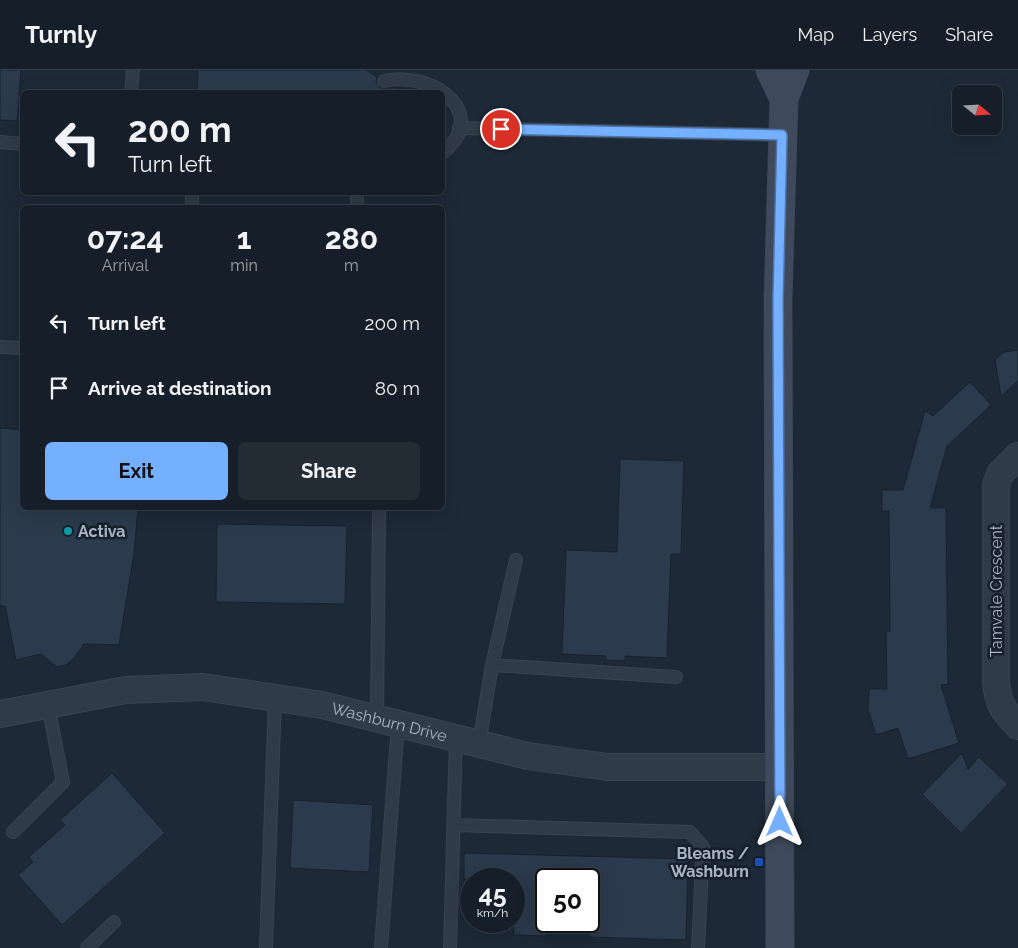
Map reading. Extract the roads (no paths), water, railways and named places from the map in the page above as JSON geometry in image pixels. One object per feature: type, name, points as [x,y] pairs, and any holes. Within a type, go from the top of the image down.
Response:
[{"type":"main road","points":[[770,70],[784,99]]},
{"type":"main road","points":[[780,948],[778,299],[784,99],[796,70]]},
{"type":"street","name":"Tamvale Crescent","points":[[1018,456],[1000,474],[996,485],[996,682],[998,700],[1006,713],[1018,726]]},
{"type":"street","name":"Washburn Drive","points":[[0,714],[126,690],[203,687],[322,705],[528,756],[607,767],[779,767]]},
{"type":"lane","points":[[131,90],[133,70]]},
{"type":"lane","points":[[384,81],[405,70],[428,72],[448,85],[460,107],[459,128],[454,140],[445,150]]},
{"type":"lane","points":[[459,128],[782,135]]},
{"type":"lane","points":[[0,142],[20,144]]},
{"type":"lane","points":[[0,347],[20,348]]},
{"type":"lane","points":[[379,510],[388,721],[381,948]]},
{"type":"lane","points":[[450,948],[453,825],[467,741],[492,665],[516,560]]},
{"type":"lane","points":[[492,665],[676,677]]},
{"type":"lane","points":[[266,948],[275,698]]},
{"type":"lane","points":[[13,832],[64,782],[48,705]]},
{"type":"lane","points":[[453,825],[690,832],[702,847],[698,948]]},
{"type":"lane","points":[[87,948],[114,922]]},
{"type":"place","name":"Activa","points":[[68,531]]},
{"type":"place","name":"Bleams / Washburn","points":[[759,862]]}]
